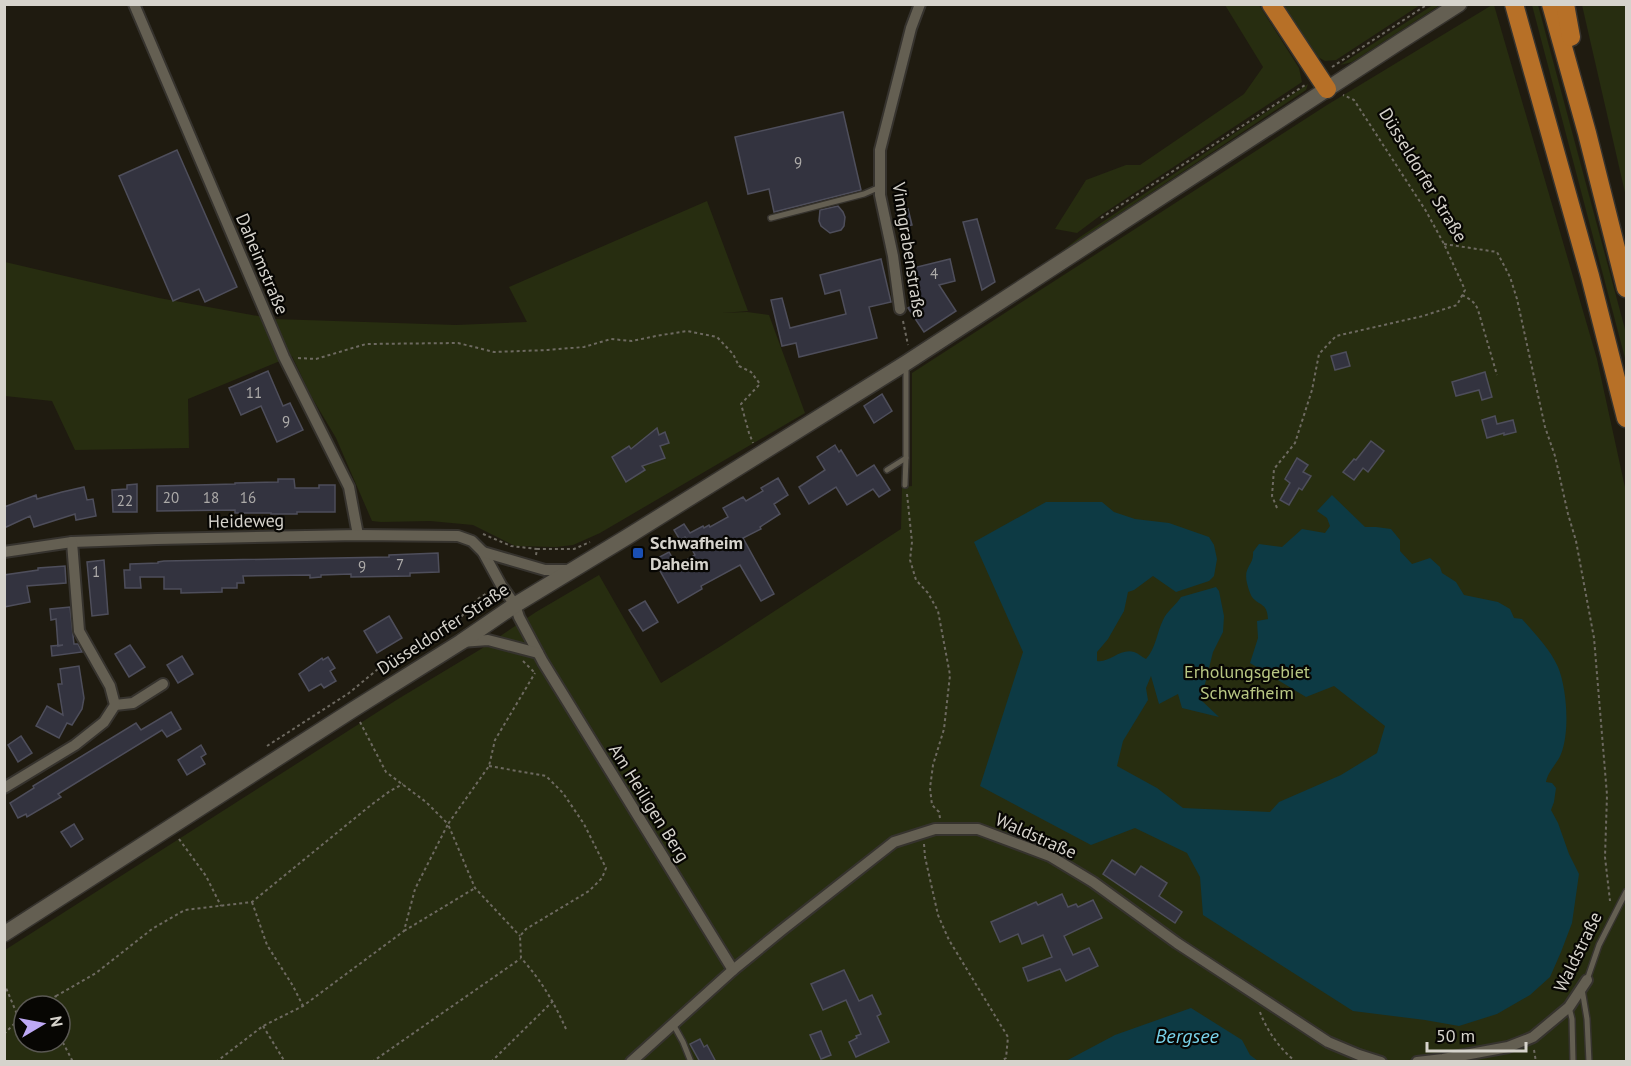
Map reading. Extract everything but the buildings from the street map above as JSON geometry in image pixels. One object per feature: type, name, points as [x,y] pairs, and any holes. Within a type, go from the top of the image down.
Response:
[{"type":"highway","points":[[1271,4],[1327,89]]},
{"type":"highway","points":[[1514,4],[1590,276],[1626,418]]},
{"type":"highway","points":[[1551,4],[1587,133],[1626,288]]},
{"type":"highway","points":[[1565,4],[1587,133]]},
{"type":"main road","name":"Düsseldorfer Straße","points":[[4,934],[461,642],[515,605],[906,363],[1459,4]]},
{"type":"street","name":"Daheimstraße","points":[[134,4],[284,357],[349,487],[358,535]]},
{"type":"street","name":"Vinngrabenstraße","points":[[900,309],[893,256],[880,195],[880,150],[911,28],[920,4]]},
{"type":"street","name":"Heideweg","points":[[4,552],[72,542],[358,535],[458,536]]},
{"type":"street","points":[[458,536],[472,541],[483,552],[515,605]]},
{"type":"street","points":[[4,788],[75,745],[104,722],[115,705],[110,687],[79,631],[72,542]]},
{"type":"street","points":[[483,552],[545,570],[573,570]]},
{"type":"street","name":"Am Heiligen Berg","points":[[515,605],[538,653],[733,970]]},
{"type":"street","points":[[461,642],[488,640],[538,653]]},
{"type":"street","points":[[115,705],[133,703],[163,684]]},
{"type":"street","name":"Waldstraße","points":[[631,1062],[733,970],[894,842],[935,829],[978,829],[1050,856],[1093,882],[1177,943],[1328,1042],[1381,1062]]},
{"type":"street","name":"Waldstraße","points":[[1417,1062],[1508,1047],[1533,1036],[1569,1007],[1584,984]]},
{"type":"lane","points":[[771,218],[864,194],[880,187]]},
{"type":"lane","points":[[905,485],[906,363]]},
{"type":"lane","points":[[887,470],[906,458]]},
{"type":"lane","name":"Waldstraße","points":[[1584,984],[1599,945],[1626,892]]},
{"type":"lane","points":[[1584,984],[1589,1062]]},
{"type":"lane","points":[[1569,1007],[1572,1019],[1573,1062]]},
{"type":"lane","points":[[673,1024],[690,1062]]},
{"type":"path","name":"Düsseldorfer Straße","points":[[1327,89],[1354,100],[1426,211],[1465,290],[1462,295]]},
{"type":"path","points":[[1444,244],[1497,252],[1510,277],[1517,299],[1545,427],[1555,456],[1576,541],[1594,638],[1607,795],[1605,857],[1613,917]]},
{"type":"path","points":[[1277,508],[1272,496],[1274,469],[1295,442],[1312,390],[1318,354],[1336,336],[1423,316],[1457,305],[1462,295],[1472,300],[1478,310],[1497,375]]},
{"type":"path","name":"Vinngrabenstraße","points":[[900,309],[908,343],[906,363]]},
{"type":"path","points":[[284,357],[316,359],[366,344],[458,343],[494,352],[548,350],[584,347],[611,339],[632,341],[687,332],[697,333],[717,338],[733,354],[739,366],[751,372],[760,384],[741,404],[756,449]]},
{"type":"path","points":[[905,485],[909,499],[912,542],[910,560],[916,580],[928,593],[938,611],[950,675],[944,729],[933,765],[930,788],[932,805],[939,812],[942,830]]},
{"type":"path","points":[[458,536],[476,531],[511,546],[537,549],[574,549],[595,539]]},
{"type":"path","points":[[530,565],[537,549]]},
{"type":"path","points":[[268,746],[349,693],[378,669],[458,620],[479,598],[501,585]]},
{"type":"path","points":[[404,931],[415,889],[448,824],[489,766],[495,740],[535,673]]},
{"type":"path","points":[[354,709],[386,772],[426,802],[448,824],[476,888],[520,936],[521,958],[537,975],[566,1029]]},
{"type":"path","points":[[489,766],[546,776],[563,793],[584,824],[606,868],[602,878],[589,891],[526,929],[520,936]]},
{"type":"path","points":[[59,994],[96,973],[152,929],[185,910],[252,902],[371,805],[403,784]]},
{"type":"path","points":[[171,826],[206,876],[220,906]]},
{"type":"path","points":[[922,832],[938,915],[949,940],[1008,1037],[1006,1058],[1000,1062]]},
{"type":"path","points":[[216,1062],[263,1026],[303,1006],[404,931],[476,888]]},
{"type":"path","points":[[252,902],[267,945],[303,1006]]},
{"type":"path","points":[[372,1062],[521,958]]},
{"type":"path","points":[[4,983],[12,1002]]},
{"type":"path","points":[[1263,999],[1259,1003],[1260,1013],[1270,1033],[1296,1062]]},
{"type":"path","points":[[491,1062],[553,1001]]},
{"type":"path","points":[[263,1026],[285,1062]]},
{"type":"green space","points":[[1225,5],[1259,5],[1299,68],[1302,82],[1077,233],[1055,229],[1086,180],[1126,165],[1140,165],[1244,94],[1263,67]]},
{"type":"green space","points":[[1283,5],[1420,5],[1336,60],[1325,61],[1318,57]]},
{"type":"green space","points":[[1433,5],[1440,5],[1352,62],[1340,65]]},
{"type":"green space","name":"Erholungsgebiet Schwafheim","points":[[1494,5],[1597,359],[1626,492],[1626,1061],[5,1062],[5,950],[536,612],[599,575],[661,683],[901,529],[902,487],[912,486],[912,373],[1327,105]]},
{"type":"green space","points":[[1532,5],[1538,5],[1626,333],[1626,362]]},
{"type":"green space","points":[[1582,5],[1626,5],[1626,197]]},
{"type":"green space","points":[[1308,84],[1306,90],[1057,255],[1080,237]]},
{"type":"green space","points":[[707,201],[748,311],[722,313],[747,312],[769,315],[805,413],[600,533],[573,545],[515,546],[473,525],[430,521],[372,521],[336,438],[311,396],[292,356],[188,399],[189,448],[75,450],[52,401],[5,396],[5,262],[159,298],[274,319],[456,325],[527,322],[509,287]]},
{"type":"water","points":[[1332,495],[1365,527],[1391,529],[1400,540],[1400,551],[1412,564],[1430,558],[1440,567],[1442,573],[1456,582],[1464,595],[1498,602],[1510,609],[1514,618],[1522,619],[1547,648],[1555,660],[1564,687],[1566,734],[1564,745],[1546,782],[1552,783],[1556,788],[1551,810],[1579,874],[1572,923],[1550,977],[1530,995],[1497,1014],[1459,1026],[1353,1011],[1203,915],[1200,877],[1187,853],[1135,828],[1091,845],[980,786],[1023,652],[974,542],[1046,502],[1102,502],[1114,512],[1135,519],[1169,523],[1209,537],[1214,545],[1217,559],[1214,576],[1209,581],[1176,592],[1153,576],[1128,592],[1124,611],[1108,639],[1097,652],[1097,661],[1129,651],[1146,659],[1165,617],[1181,597],[1216,587],[1219,591],[1224,616],[1223,632],[1213,652],[1201,700],[1219,717],[1182,708],[1178,694],[1159,704],[1151,676],[1146,688],[1148,700],[1123,741],[1117,766],[1157,788],[1183,808],[1270,812],[1279,802],[1341,775],[1377,753],[1385,726],[1334,686],[1306,697],[1250,663],[1258,638],[1257,621],[1268,619],[1266,610],[1252,597],[1247,583],[1246,573],[1253,552],[1259,544],[1282,547],[1302,529],[1325,533],[1330,526],[1327,518],[1317,511]]},
{"type":"water","name":"Bergsee","points":[[1191,1008],[1242,1040],[1250,1055],[1258,1061],[1066,1061],[1115,1035]]},
{"type":"place","name":"Schwafheim Daheim","points":[[638,553]]}]
